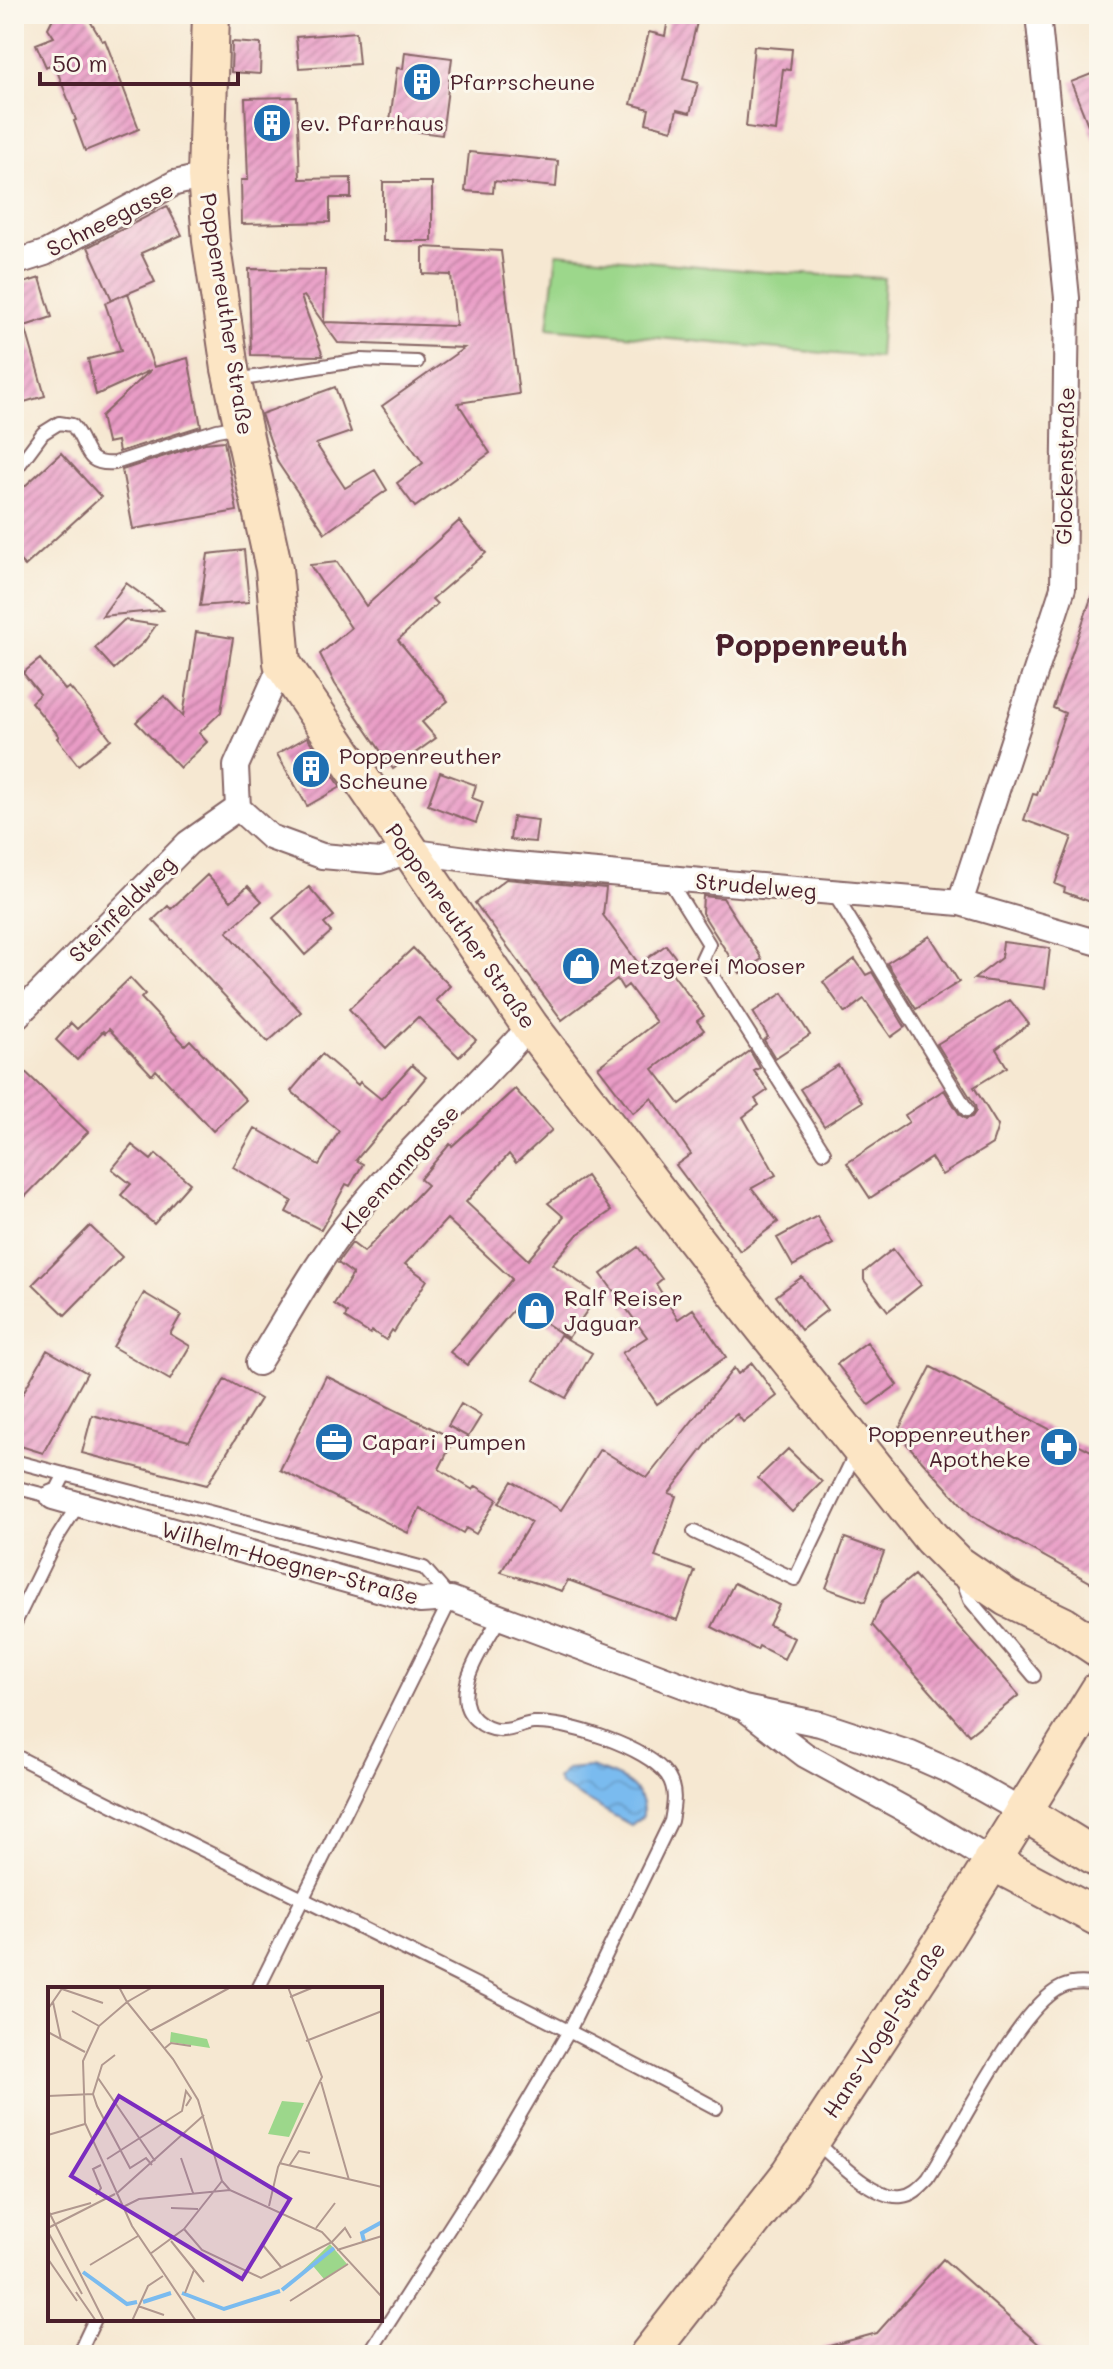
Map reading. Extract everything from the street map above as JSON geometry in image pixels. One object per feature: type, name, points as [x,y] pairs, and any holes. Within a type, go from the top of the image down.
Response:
[{"type":"street","name":"Poppenreuther Straße","points":[[211,14],[206,176],[211,241],[233,381],[274,569],[282,663],[530,1026],[931,1538],[955,1562],[1007,1598],[1063,1625],[1099,1649]]},
{"type":"street","name":"Glockenstraße","points":[[960,903],[1063,588],[1067,298],[1038,14]]},
{"type":"street","name":"Schneegasse","points":[[14,263],[45,253],[175,183],[206,176]]},
{"type":"street","points":[[282,663],[236,766],[238,808],[270,837],[322,856],[380,861],[408,851]]},
{"type":"street","name":"Steinfeldweg","points":[[14,1019],[188,843],[238,808]]},
{"type":"street","name":"Strudelweg","points":[[408,851],[504,864],[960,903],[1099,943]]},
{"type":"street","name":"Kleemanngasse","points":[[258,1363],[346,1225],[413,1149],[530,1026]]},
{"type":"street","name":"Wilhelm-Hoegner-Straße","points":[[53,1497],[420,1601],[451,1599],[744,1708],[820,1724],[911,1754],[954,1773],[1023,1812]]},
{"type":"street","name":"Hans-Vogel-Straße","points":[[648,2355],[791,2172],[939,1947],[1099,1690]]},
{"type":"street","name":"Wilhelm-Hoegner-Straße","points":[[744,1708],[805,1755],[991,1861]]},
{"type":"street","points":[[1023,1812],[1099,1859]]},
{"type":"street","points":[[991,1861],[1099,1918]]},
{"type":"lane","points":[[233,381],[361,360],[417,362]]},
{"type":"lane","points":[[14,472],[43,433],[59,423],[72,425],[82,437],[90,458],[101,465],[242,425]]},
{"type":"lane","points":[[667,878],[709,944],[702,959],[824,1152]]},
{"type":"lane","points":[[833,892],[967,1110]]},
{"type":"lane","points":[[694,1532],[795,1579],[858,1447]]},
{"type":"lane","points":[[14,1461],[424,1568],[451,1599],[259,1987]]},
{"type":"lane","points":[[53,1497],[65,1474]]},
{"type":"lane","name":"Wilhelm-Hoegner-Straße","points":[[14,1487],[53,1497]]},
{"type":"lane","points":[[14,1625],[55,1541],[78,1505]]},
{"type":"lane","points":[[955,1562],[970,1600],[1034,1676]]},
{"type":"lane","points":[[368,2355],[498,2152],[569,2031],[671,1821],[674,1788],[667,1775],[638,1752],[567,1726],[532,1723],[502,1731],[484,1727],[472,1717],[464,1697],[468,1676],[501,1616]]},
{"type":"lane","points":[[14,1755],[189,1845],[408,1950],[716,2108]]},
{"type":"lane","points":[[812,2139],[863,2181],[888,2196],[905,2196],[916,2191],[935,2169],[1031,2012],[1063,1986],[1099,1985]]},
{"type":"lane","points":[[78,2355],[94,2321]]},
{"type":"green space","points":[[557,253],[764,272],[884,278],[879,358],[548,328]]},
{"type":"water","points":[[590,1767],[619,1778],[634,1788],[642,1805],[643,1816],[631,1825],[561,1786],[557,1779],[567,1769]]},
{"type":"building","points":[[55,14],[86,14],[102,41],[105,40],[139,129],[85,151],[54,63],[46,67],[36,44],[54,37],[48,28]]},
{"type":"building","points":[[669,14],[699,14],[683,79],[698,83],[690,113],[677,110],[672,130],[646,123],[649,109],[631,104],[649,32],[665,36]]},
{"type":"building","points":[[356,32],[359,64],[299,68],[296,37]]},
{"type":"building","points":[[232,42],[261,44],[260,74],[231,72]]},
{"type":"building","points":[[754,46],[792,49],[790,70],[783,69],[776,131],[746,127]]},
{"type":"building","name":"Pfarrscheune","points":[[405,52],[452,58],[442,135],[389,128],[397,68],[403,69]]},
{"type":"building","points":[[1099,71],[1099,150],[1098,150],[1071,82]]},
{"type":"building","points":[[297,97],[300,179],[351,178],[351,198],[330,198],[330,222],[242,224],[241,180],[248,180],[245,98]]},
{"type":"building","points":[[469,152],[558,161],[556,187],[494,181],[493,193],[465,191]]},
{"type":"building","points":[[383,182],[432,182],[432,241],[383,241]]},
{"type":"building","points":[[167,206],[182,235],[141,253],[155,282],[112,300],[88,247]]},
{"type":"building","points":[[423,247],[501,251],[519,394],[458,403],[490,453],[415,507],[397,483],[423,463],[382,406],[464,348],[338,343],[304,296],[301,297],[323,356],[251,355],[249,269],[325,270],[324,322],[456,326],[451,275],[423,274]]},
{"type":"building","points":[[40,278],[52,317],[25,326],[45,396],[14,405],[14,286]]},
{"type":"building","points":[[128,293],[154,367],[188,358],[201,426],[119,452],[117,441],[107,443],[101,416],[151,370],[96,395],[88,359],[121,351],[105,303]]},
{"type":"building","points":[[335,387],[351,432],[316,444],[345,488],[375,470],[387,490],[325,533],[278,463],[261,414]]},
{"type":"building","points":[[224,441],[237,511],[133,529],[122,470],[205,443]]},
{"type":"building","points":[[61,453],[101,497],[25,566],[14,555],[14,496]]},
{"type":"building","points":[[459,521],[486,553],[432,599],[437,604],[398,640],[448,701],[422,722],[436,738],[393,769],[335,684],[320,654],[351,628],[310,565],[337,562],[366,606]]},
{"type":"building","points":[[244,550],[249,602],[200,606],[208,554]]},
{"type":"building","points":[[126,583],[163,610],[102,616]]},
{"type":"building","points":[[1096,584],[1099,585],[1099,905],[1064,892],[1065,888],[1055,884],[1072,837],[1024,820],[1033,794],[1037,795],[1065,713],[1053,708]]},
{"type":"building","points":[[124,620],[156,625],[144,642],[114,669],[95,648]]},
{"type":"building","points":[[196,632],[233,638],[221,712],[199,733],[207,742],[180,768],[136,722],[164,696],[183,716]]},
{"type":"building","points":[[40,659],[65,690],[69,687],[79,698],[111,739],[78,765],[31,702],[40,694],[23,673]]},
{"type":"building","name":"Poppenreuther Scheune","points":[[307,737],[341,787],[307,806],[277,754]]},
{"type":"building","points":[[440,772],[476,785],[472,798],[483,802],[476,823],[428,805]]},
{"type":"building","points":[[513,817],[538,820],[535,842],[510,840]]},
{"type":"building","points":[[207,875],[231,901],[248,886],[262,901],[227,932],[301,1012],[268,1042],[153,920],[168,906],[171,909]]},
{"type":"building","points":[[506,879],[606,888],[603,915],[639,964],[666,945],[679,962],[669,969],[704,1016],[697,1021],[704,1030],[653,1069],[680,1104],[750,1051],[760,1068],[754,1071],[768,1090],[755,1099],[759,1105],[743,1117],[776,1175],[752,1188],[778,1222],[740,1251],[676,1165],[691,1154],[652,1098],[633,1113],[598,1067],[656,1022],[628,985],[623,989],[617,979],[562,1020],[475,903]]},
{"type":"building","points":[[309,887],[334,916],[324,924],[331,932],[305,955],[273,918]]},
{"type":"building","points":[[703,896],[723,898],[762,959],[740,973],[702,913]]},
{"type":"building","points":[[930,936],[959,982],[916,1009],[887,963]]},
{"type":"building","points":[[1003,942],[1050,948],[1045,988],[974,979],[1001,958]]},
{"type":"building","points":[[413,948],[450,986],[436,1000],[476,1040],[459,1057],[418,1017],[386,1048],[349,1009]]},
{"type":"building","points":[[855,959],[866,975],[872,972],[905,1027],[891,1037],[864,999],[845,1013],[823,982]]},
{"type":"building","points":[[130,978],[145,994],[141,998],[185,1045],[190,1040],[246,1100],[213,1131],[156,1070],[152,1075],[109,1029],[105,1033],[103,1031],[77,1060],[56,1040],[71,1023],[77,1029]]},
{"type":"building","points":[[783,993],[810,1035],[775,1058],[764,1040],[768,1037],[753,1012]]},
{"type":"building","points":[[1010,1000],[1029,1024],[996,1049],[1007,1067],[974,1087],[998,1126],[992,1144],[942,1175],[931,1158],[870,1198],[847,1163],[909,1122],[905,1115],[944,1090],[960,1115],[966,1119],[972,1117],[976,1111],[975,1105],[937,1044]]},
{"type":"building","points":[[322,1054],[358,1085],[360,1082],[381,1099],[412,1065],[426,1077],[356,1160],[363,1164],[350,1186],[346,1184],[321,1230],[286,1212],[292,1201],[233,1167],[255,1128],[319,1165],[339,1131],[291,1091]]},
{"type":"building","points":[[14,1061],[88,1132],[14,1208]]},
{"type":"building","points":[[838,1065],[862,1102],[824,1126],[800,1089]]},
{"type":"building","points":[[515,1089],[552,1130],[516,1163],[509,1154],[466,1202],[528,1260],[564,1217],[548,1203],[586,1176],[611,1211],[578,1234],[552,1264],[598,1295],[568,1338],[518,1304],[467,1365],[450,1352],[512,1279],[447,1219],[405,1264],[427,1280],[386,1340],[345,1318],[347,1313],[334,1304],[353,1274],[338,1263],[352,1243],[364,1252],[427,1185],[420,1179],[450,1144],[452,1146]]},
{"type":"building","points":[[132,1145],[151,1160],[156,1154],[190,1183],[154,1224],[121,1195],[131,1184],[112,1169]]},
{"type":"building","points":[[817,1216],[833,1244],[793,1266],[777,1238]]},
{"type":"building","points":[[90,1226],[122,1257],[65,1315],[33,1284]]},
{"type":"building","points":[[638,1247],[662,1279],[656,1284],[678,1319],[693,1309],[726,1357],[657,1404],[622,1353],[647,1337],[601,1274]]},
{"type":"building","points":[[893,1249],[921,1285],[888,1311],[864,1280],[864,1272]]},
{"type":"building","points":[[802,1277],[827,1310],[801,1330],[776,1296]]},
{"type":"building","points":[[144,1293],[181,1315],[170,1334],[190,1346],[170,1380],[113,1347]]},
{"type":"building","points":[[560,1335],[592,1353],[566,1398],[534,1380]]},
{"type":"building","points":[[867,1342],[897,1385],[869,1405],[837,1364]]},
{"type":"building","points":[[47,1350],[87,1373],[43,1453],[14,1444],[14,1409]]},
{"type":"building","points":[[752,1363],[777,1396],[743,1422],[737,1414],[719,1428],[669,1493],[676,1496],[655,1557],[695,1571],[677,1620],[568,1580],[562,1591],[501,1572],[531,1522],[499,1503],[512,1481],[561,1510],[600,1449],[647,1478],[734,1368],[738,1374]]},
{"type":"building","points":[[931,1367],[1099,1455],[1099,1587],[972,1516],[897,1433]]},
{"type":"building","points":[[326,1376],[454,1439],[439,1469],[473,1490],[476,1486],[497,1499],[476,1534],[466,1528],[463,1533],[420,1508],[408,1533],[280,1470]]},
{"type":"building","points":[[225,1379],[260,1399],[207,1485],[82,1453],[92,1415],[189,1441]]},
{"type":"building","points":[[461,1404],[481,1416],[468,1437],[448,1426]]},
{"type":"building","points":[[788,1449],[822,1482],[792,1512],[758,1478]]},
{"type":"building","points":[[845,1538],[884,1552],[865,1602],[826,1588]]},
{"type":"building","points":[[914,1575],[1019,1695],[969,1735],[872,1625],[882,1601]]},
{"type":"building","points":[[734,1583],[779,1605],[769,1625],[794,1638],[784,1659],[759,1646],[757,1650],[712,1627]]},
{"type":"building","points":[[943,2259],[1051,2355],[823,2355],[822,2348],[877,2333]]},
{"type":"place","name":"Pfarrscheune","points":[[422,82]]},
{"type":"place","name":"ev. Pfarrhaus","points":[[272,123]]},
{"type":"place","name":"Poppenreuther Scheune","points":[[311,769]]},
{"type":"place","name":"Metzgerei Mooser","points":[[581,966]]},
{"type":"place","name":"Ralf Reiser Jaguar","points":[[536,1311]]},
{"type":"place","name":"Capari Pumpen","points":[[334,1442]]},
{"type":"place","name":"Poppenreuther Apotheke","points":[[1059,1447]]},
{"type":"district","name":"Poppenreuth","points":[[811,646]]}]
